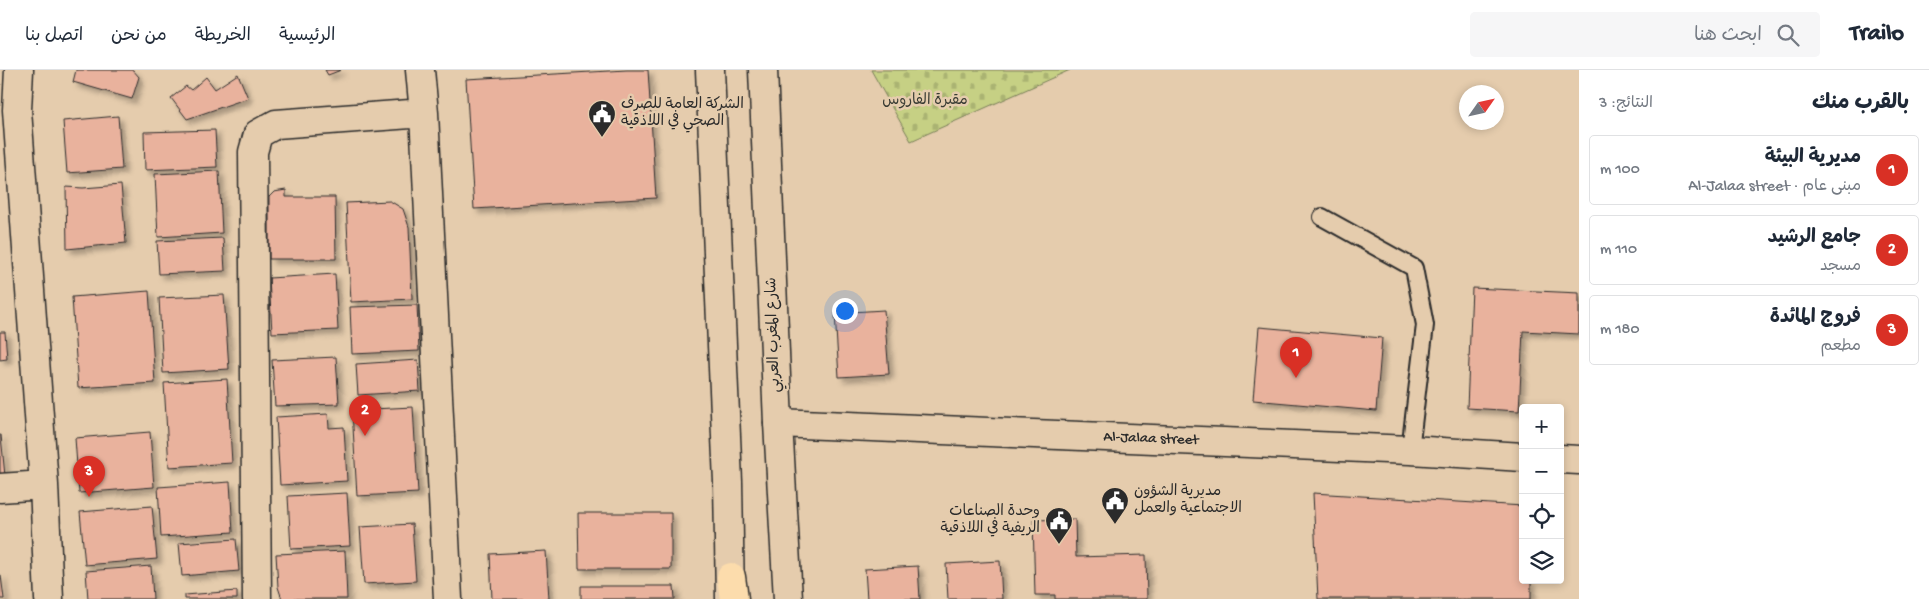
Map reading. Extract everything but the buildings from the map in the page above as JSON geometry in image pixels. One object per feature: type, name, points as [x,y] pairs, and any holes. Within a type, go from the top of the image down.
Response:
[{"type":"street","points":[[19,70],[17,110],[44,485],[49,599]]},
{"type":"street","points":[[420,70],[424,113],[448,599]]},
{"type":"street","points":[[710,70],[731,592]]},
{"type":"street","name":"شارع المغرب العربي","points":[[763,70],[778,423],[788,599]]},
{"type":"street","points":[[0,89],[17,110]]},
{"type":"street","points":[[257,599],[253,152],[258,134],[276,124],[424,113]]},
{"type":"street","name":"Al-Jalaa street","points":[[778,423],[1410,450],[1519,457]]},
{"type":"street","points":[[1564,459],[1579,460]]},
{"type":"street","points":[[0,488],[44,485]]},
{"type":"lane","points":[[1322,217],[1414,268],[1425,324],[1410,450]]},
{"type":"green space","name":"مقبرة الفاروس","points":[[871,70],[1070,70],[911,141]]},
{"type":"place","name":"الشركة العامة للصرف الصحي في اللاذقية","points":[[602,138]]},
{"type":"place","name":"مديرية البيئة","points":[[1296,378]]},
{"type":"place","name":"جامع الرشيد","points":[[365,436]]},
{"type":"place","name":"فروج المائدة","points":[[89,497]]},
{"type":"place","name":"مديرية الشؤون الاجتماعية والعمل","points":[[1115,525]]},
{"type":"place","name":"وحدة الصناعات الريفية في اللاذقية","points":[[1059,545]]}]
